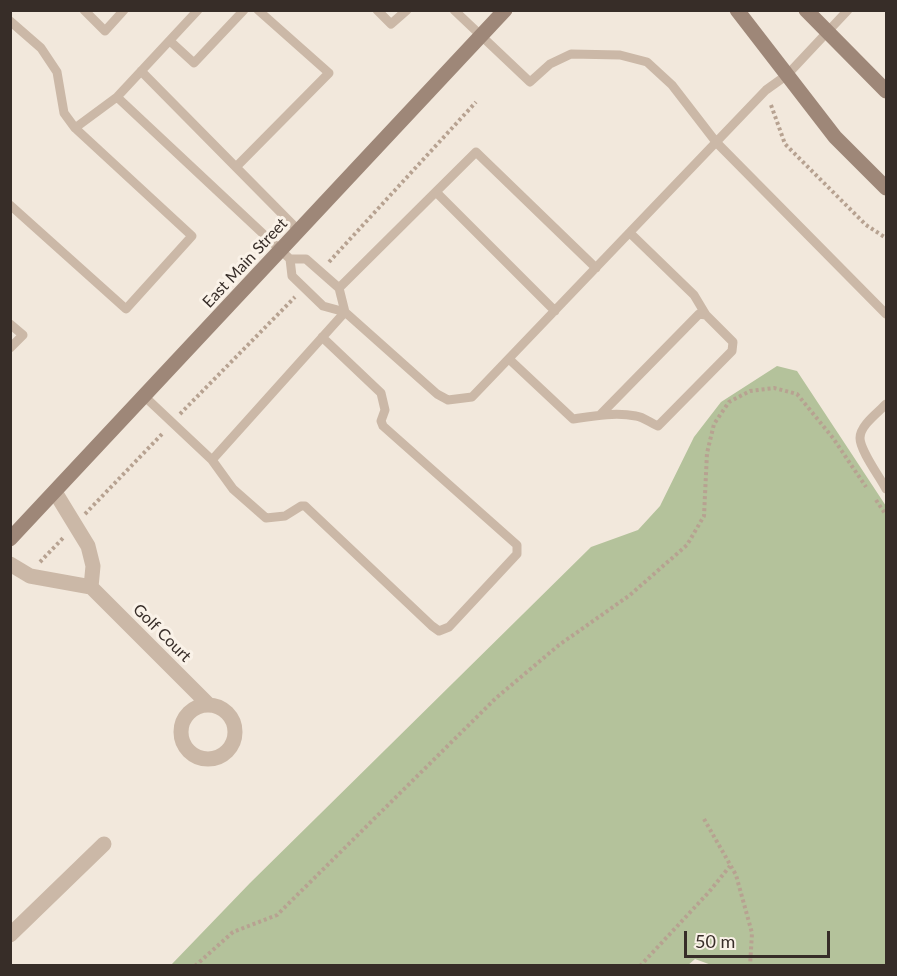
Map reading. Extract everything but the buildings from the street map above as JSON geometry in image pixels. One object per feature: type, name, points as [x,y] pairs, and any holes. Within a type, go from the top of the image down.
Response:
[{"type":"main road","name":"East Main Street","points":[[10,539],[144,396],[286,255],[299,231],[506,10]]},
{"type":"main road","points":[[737,10],[835,137],[886,189]]},
{"type":"main road","points":[[806,10],[886,91]]},
{"type":"street","points":[[10,564],[30,576],[91,587],[93,566],[88,546],[55,492]]},
{"type":"street","name":"Golf Court","points":[[91,587],[208,704]]},
{"type":"street","points":[[10,935],[104,844]]},
{"type":"lane","points":[[84,10],[105,31],[124,10]]},
{"type":"lane","points":[[75,128],[117,97],[198,10]]},
{"type":"lane","points":[[170,41],[194,63],[244,10]]},
{"type":"lane","points":[[236,168],[329,73],[258,10]]},
{"type":"lane","points":[[377,10],[391,24],[407,10]]},
{"type":"lane","points":[[454,10],[530,82],[550,64],[571,54],[620,55],[647,62],[672,85],[716,142],[886,314]]},
{"type":"lane","points":[[286,255],[292,276],[323,306],[345,312],[437,394],[448,400],[472,398],[766,90],[787,75],[848,10]]},
{"type":"lane","points":[[10,21],[41,48],[57,72],[64,113],[75,128],[192,236],[126,309],[10,205]]},
{"type":"lane","points":[[141,71],[299,231]]},
{"type":"lane","points":[[117,97],[286,255],[306,260],[339,288],[345,312]]},
{"type":"lane","points":[[339,288],[476,152],[596,268]]},
{"type":"lane","points":[[436,192],[555,311]]},
{"type":"lane","points":[[509,359],[573,419],[600,415],[639,416],[658,426],[732,351],[733,342],[706,315],[694,295],[630,232]]},
{"type":"lane","points":[[212,460],[345,312]]},
{"type":"lane","points":[[600,415],[696,317],[706,315]]},
{"type":"lane","points":[[10,324],[22,335],[10,348]]},
{"type":"lane","points":[[144,396],[212,460],[233,489],[266,518],[285,516],[305,506],[440,631],[449,627],[517,554],[517,545],[383,426],[381,422],[385,410],[381,393],[322,337]]},
{"type":"lane","points":[[886,404],[862,430],[860,438],[886,489]]},
{"type":"path","points":[[766,90],[785,144],[866,225],[886,238]]},
{"type":"path","points":[[319,272],[476,102]]},
{"type":"path","points":[[195,966],[233,932],[277,915],[496,698],[559,645],[630,595],[687,545],[704,516],[707,453],[714,424],[729,402],[750,391],[774,388],[797,394],[833,438],[867,488]]},
{"type":"path","points":[[874,497],[886,515]]},
{"type":"path","points":[[704,819],[736,875],[752,933],[750,966]]},
{"type":"path","points":[[640,966],[730,866]]},
{"type":"green space","points":[[777,366],[797,371],[886,506],[886,965],[714,966],[695,959],[687,966],[171,965],[250,883],[591,547],[638,530],[660,506],[694,437],[721,402]]}]
